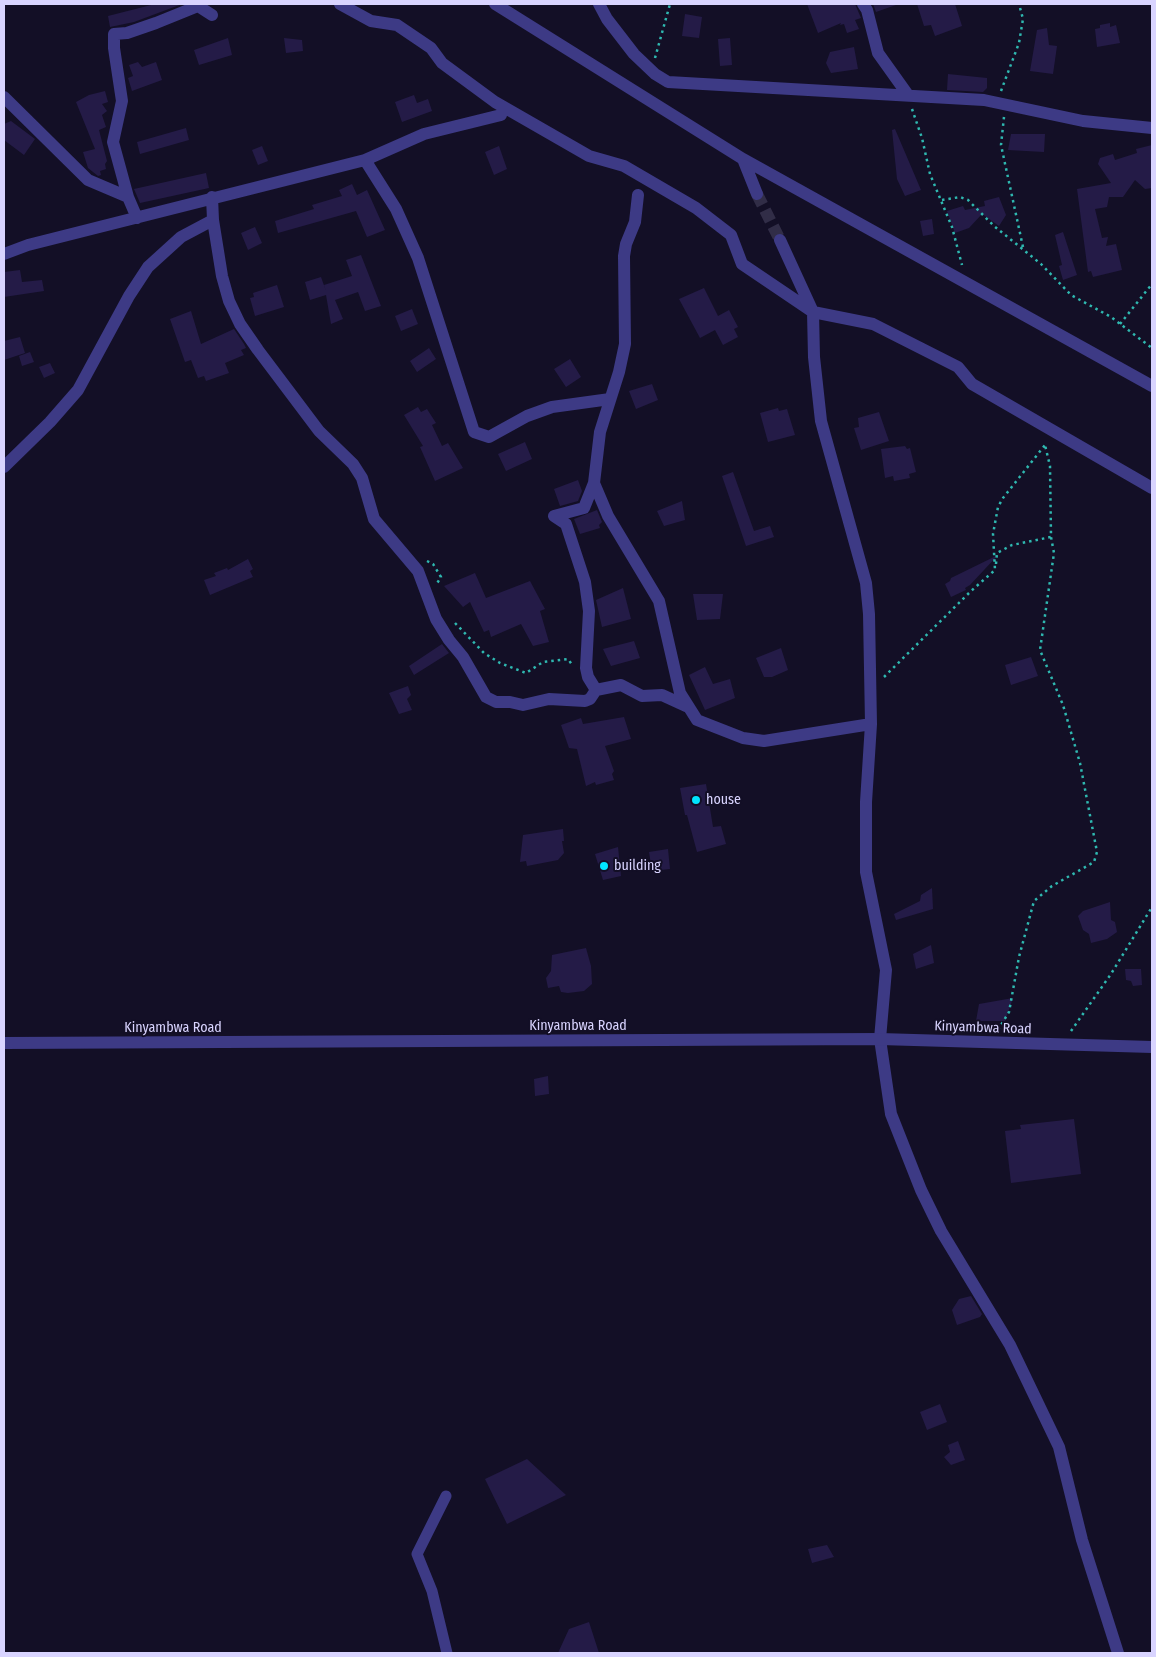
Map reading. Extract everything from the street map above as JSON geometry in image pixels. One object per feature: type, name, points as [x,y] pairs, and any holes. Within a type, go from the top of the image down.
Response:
[{"type":"street","points":[[340,4],[371,21],[397,25],[431,48],[442,63],[495,102],[590,156],[624,166],[696,208],[731,235],[742,264],[813,312],[872,324],[958,367],[972,384],[1152,488]]},
{"type":"street","points":[[495,4],[743,158],[1152,386]]},
{"type":"street","points":[[599,4],[607,19],[634,54],[668,82],[984,100],[1083,121],[1152,128]]},
{"type":"street","points":[[863,4],[867,10],[878,53],[908,95]]},
{"type":"street","points":[[137,218],[128,197],[113,142],[122,101],[114,48],[114,34],[127,33],[198,6],[212,15]]},
{"type":"street","points":[[4,97],[88,180],[128,197]]},
{"type":"street","points":[[4,254],[28,245],[212,197],[365,160],[424,134],[501,114]]},
{"type":"street","points":[[743,158],[757,194]]},
{"type":"street","points":[[365,160],[396,209],[418,258],[474,432],[489,437],[527,416],[552,407],[610,399]]},
{"type":"street","points":[[596,690],[588,677],[586,668],[589,611],[585,582],[566,524],[554,516],[584,508],[594,483],[600,432],[625,344],[624,256],[626,244],[636,222],[638,195]]},
{"type":"street","points":[[212,197],[213,220],[222,276],[229,301],[240,324],[319,431],[354,464],[362,478],[374,519],[418,571],[436,619],[449,640],[463,657],[486,697],[496,702],[510,702],[523,705],[549,699],[585,701],[590,699],[596,690],[621,685],[642,696],[662,695],[686,706]]},
{"type":"street","points":[[4,467],[50,422],[78,390],[128,296],[148,267],[181,237],[213,220]]},
{"type":"street","points":[[780,240],[813,312],[814,357],[821,421],[866,582],[869,614],[871,724],[866,802],[866,872],[886,970],[880,1039],[891,1114],[921,1190],[941,1231],[1010,1345],[1059,1447],[1082,1540],[1118,1653]]},
{"type":"street","points":[[594,483],[608,516],[659,601],[680,693],[686,706],[697,720],[743,738],[764,741],[871,724]]},
{"type":"street","name":"Kinyambwa Road","points":[[4,1043],[880,1039],[989,1044],[1152,1047]]},
{"type":"street","points":[[446,1496],[417,1554],[432,1591],[447,1653]]},
{"type":"path","points":[[650,68],[657,54],[670,4]]},
{"type":"path","points":[[1019,4],[1023,19],[1019,44],[1002,105],[1001,145],[1024,248]]},
{"type":"path","points":[[908,95],[922,138],[930,174],[942,200],[959,250],[965,281]]},
{"type":"path","points":[[942,200],[963,197],[994,226],[1024,248],[1071,295],[1120,324],[1152,348]]},
{"type":"path","points":[[1120,324],[1152,284]]},
{"type":"path","points":[[989,1044],[1009,1012],[1019,957],[1034,901],[1052,886],[1094,862],[1097,852],[1080,763],[1063,705],[1040,650],[1054,553],[1051,536],[1050,466],[1045,445],[998,507],[993,534],[995,570]]},
{"type":"path","points":[[870,691],[971,590],[995,570],[997,553],[1022,541],[1051,536]]},
{"type":"path","points":[[412,564],[428,561],[433,564],[441,577],[430,599]]},
{"type":"path","points":[[450,618],[484,654],[500,664],[526,673],[543,662],[568,659],[576,669],[588,677]]},
{"type":"path","points":[[1061,1045],[1111,974],[1152,907]]},
{"type":"building","points":[[155,4],[182,4],[134,22],[110,27],[108,16]]},
{"type":"building","points":[[807,4],[855,4],[861,18],[855,20],[859,29],[847,33],[844,24],[840,25],[841,23],[818,33]]},
{"type":"building","points":[[873,4],[896,4],[896,5],[876,12]]},
{"type":"building","points":[[917,4],[955,4],[962,26],[935,36],[931,25],[924,26]]},
{"type":"building","points":[[685,14],[702,17],[699,38],[682,36]]},
{"type":"building","points":[[1110,23],[1110,27],[1116,25],[1120,43],[1097,47],[1095,29],[1100,28],[1100,25]]},
{"type":"building","points":[[1047,28],[1049,45],[1057,46],[1053,74],[1030,71],[1037,30]]},
{"type":"building","points":[[228,38],[232,55],[199,65],[194,50]]},
{"type":"building","points":[[284,38],[302,40],[303,51],[286,53]]},
{"type":"building","points":[[730,38],[732,65],[720,66],[718,39]]},
{"type":"building","points":[[854,47],[858,69],[831,73],[826,63],[830,52]]},
{"type":"building","points":[[138,62],[142,67],[156,62],[162,80],[132,91],[128,78],[133,76],[129,65]]},
{"type":"building","points":[[948,74],[987,78],[987,88],[983,92],[947,90]]},
{"type":"building","points":[[105,91],[108,102],[102,104],[107,111],[102,115],[106,127],[99,130],[107,161],[105,164],[106,169],[100,171],[101,175],[98,176],[88,168],[83,152],[95,149],[76,102],[89,95]]},
{"type":"building","points":[[414,95],[417,103],[428,99],[432,111],[402,122],[395,102]]},
{"type":"building","points":[[11,121],[35,139],[24,155],[4,140],[4,124]]},
{"type":"building","points":[[186,128],[189,140],[140,154],[137,142]]},
{"type":"building","points":[[895,129],[921,190],[905,196],[897,179],[892,130]]},
{"type":"building","points":[[1011,134],[1045,134],[1044,152],[1008,150]]},
{"type":"building","points":[[1152,145],[1152,188],[1145,189],[1135,180],[1123,197],[1109,197],[1107,207],[1095,209],[1102,238],[1108,237],[1106,246],[1116,244],[1122,270],[1093,277],[1091,271],[1088,272],[1077,189],[1111,183],[1098,164],[1100,158],[1113,154],[1115,160],[1137,153],[1136,149]]},
{"type":"building","points":[[262,146],[268,161],[258,165],[252,150]]},
{"type":"building","points":[[499,146],[507,169],[494,175],[485,152]]},
{"type":"building","points":[[206,173],[209,188],[140,203],[134,189]]},
{"type":"building","points":[[352,184],[357,195],[367,190],[385,230],[367,237],[356,211],[278,233],[275,221],[314,209],[312,205],[342,196],[339,190]]},
{"type":"building","points":[[999,197],[1006,215],[999,226],[982,214],[969,228],[955,233],[947,211],[963,206],[965,210],[985,206],[984,201]]},
{"type":"building","points":[[932,219],[934,234],[923,236],[920,221]]},
{"type":"building","points":[[255,227],[262,243],[248,250],[241,233]]},
{"type":"building","points":[[1063,232],[1077,275],[1063,280],[1059,266],[1062,265],[1055,235]]},
{"type":"building","points":[[361,255],[381,306],[365,311],[358,292],[335,300],[343,319],[331,324],[326,295],[310,300],[305,282],[321,277],[326,291],[324,285],[352,276],[346,260]]},
{"type":"building","points":[[20,270],[22,282],[42,280],[44,291],[4,297],[4,272]]},
{"type":"building","points":[[277,285],[284,307],[255,316],[250,298],[254,297],[253,293]]},
{"type":"building","points":[[704,288],[718,316],[729,310],[738,327],[734,329],[738,337],[723,345],[715,330],[700,338],[679,299]]},
{"type":"building","points":[[412,309],[418,324],[401,331],[395,316]]},
{"type":"building","points":[[191,311],[201,344],[234,329],[244,344],[246,348],[241,350],[244,355],[225,363],[229,373],[206,381],[204,376],[198,378],[191,360],[185,362],[170,319]]},
{"type":"building","points":[[20,337],[25,353],[4,360],[4,341]]},
{"type":"building","points":[[429,348],[436,359],[417,372],[410,361]]},
{"type":"building","points":[[30,352],[34,362],[22,366],[19,356]]},
{"type":"building","points":[[570,359],[581,377],[566,387],[554,369]]},
{"type":"building","points":[[50,363],[55,373],[44,378],[39,367]]},
{"type":"building","points":[[652,384],[658,400],[636,409],[629,391]]},
{"type":"building","points":[[418,407],[421,412],[427,409],[436,423],[432,425],[442,446],[448,443],[463,468],[435,481],[420,447],[423,446],[404,415]]},
{"type":"building","points":[[778,408],[779,411],[787,409],[795,435],[768,442],[760,413]]},
{"type":"building","points":[[879,412],[889,441],[861,450],[854,428],[859,427],[858,418]]},
{"type":"building","points":[[525,442],[532,459],[506,471],[498,454]]},
{"type":"building","points":[[905,446],[907,449],[910,448],[916,472],[909,474],[910,478],[894,481],[893,476],[885,478],[881,449]]},
{"type":"building","points":[[733,472],[754,531],[770,526],[774,537],[746,546],[722,476]]},
{"type":"building","points":[[578,480],[582,491],[578,501],[560,506],[554,489]]},
{"type":"building","points":[[682,501],[685,520],[664,526],[657,511]]},
{"type":"building","points":[[597,510],[602,522],[599,525],[600,528],[580,534],[574,519]]},
{"type":"building","points":[[998,555],[965,588],[966,590],[951,597],[945,584],[951,578]]},
{"type":"building","points":[[248,559],[253,569],[250,571],[253,577],[210,595],[204,580],[216,576],[214,573],[227,568],[228,570]]},
{"type":"building","points":[[475,573],[486,598],[530,581],[545,609],[540,611],[549,642],[533,646],[521,624],[491,637],[489,630],[484,632],[470,602],[463,607],[444,586]]},
{"type":"building","points":[[623,588],[631,619],[602,627],[596,600]]},
{"type":"building","points":[[693,594],[723,594],[720,619],[697,620]]},
{"type":"building","points":[[634,641],[640,658],[611,666],[603,649]]},
{"type":"building","points":[[442,644],[449,653],[414,675],[409,666]]},
{"type":"building","points":[[781,648],[788,670],[772,677],[764,677],[756,658]]},
{"type":"building","points":[[1031,657],[1038,676],[1011,685],[1005,665]]},
{"type":"building","points":[[705,667],[713,684],[730,679],[735,698],[705,710],[689,675]]},
{"type":"building","points":[[408,686],[411,695],[407,699],[412,710],[399,714],[389,693]]},
{"type":"building","points":[[624,717],[631,739],[605,746],[614,771],[612,774],[614,780],[596,785],[595,782],[586,786],[577,749],[569,748],[561,725],[581,718],[583,724]]},
{"type":"building","points":[[706,784],[713,827],[721,826],[726,844],[697,852],[687,815],[685,815],[680,788]]},
{"type":"building","points":[[563,829],[564,853],[558,860],[527,866],[526,861],[520,862],[523,835]]},
{"type":"building","points":[[618,847],[621,876],[603,880],[595,854]]},
{"type":"building","points":[[668,849],[670,869],[652,871],[649,852]]},
{"type":"building","points":[[932,888],[933,909],[896,920],[894,914],[920,901],[921,895]]},
{"type":"building","points":[[1110,902],[1111,920],[1115,922],[1117,932],[1107,939],[1091,943],[1089,934],[1083,930],[1078,916],[1083,911]]},
{"type":"building","points":[[931,945],[934,963],[916,969],[913,954]]},
{"type":"building","points":[[586,948],[591,966],[592,984],[584,991],[568,993],[561,992],[559,986],[548,988],[546,978],[551,971],[552,955]]},
{"type":"building","points":[[1125,969],[1141,969],[1142,985],[1133,986],[1131,981],[1126,980]]},
{"type":"building","points":[[1013,998],[1005,1021],[976,1021],[979,1004]]},
{"type":"building","points":[[548,1076],[549,1094],[535,1096],[534,1079]]},
{"type":"building","points":[[1074,1119],[1081,1174],[1011,1183],[1005,1131],[1021,1129],[1020,1125]]},
{"type":"building","points":[[971,1296],[982,1314],[980,1317],[957,1325],[952,1310],[959,1299]]},
{"type":"building","points":[[940,1404],[947,1422],[927,1430],[920,1412]]},
{"type":"building","points":[[958,1441],[965,1460],[951,1465],[944,1457],[950,1452],[948,1445]]},
{"type":"building","points":[[527,1459],[566,1495],[507,1524],[485,1479]]},
{"type":"building","points":[[827,1545],[834,1557],[812,1563],[808,1549]]},
{"type":"building","points":[[589,1622],[599,1653],[558,1653],[569,1629]]},
{"type":"tunnel","points":[[757,194],[780,240]]},
{"type":"place","name":"house","points":[[696,800]]},
{"type":"place","name":"building","points":[[604,866]]}]
